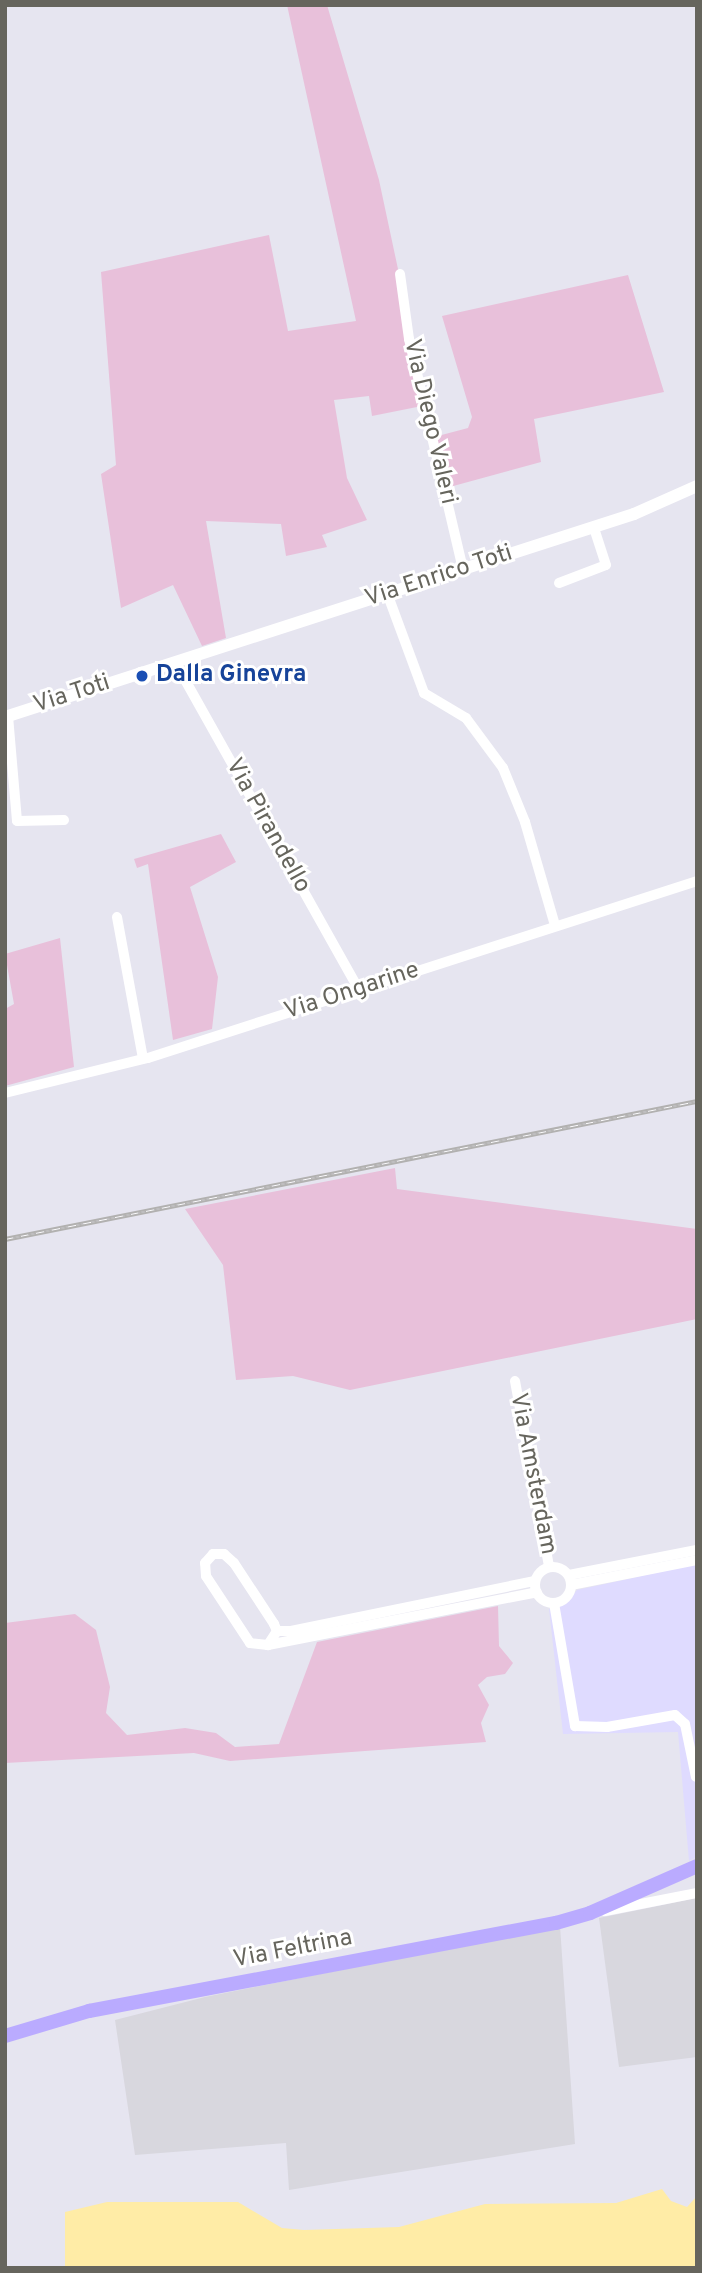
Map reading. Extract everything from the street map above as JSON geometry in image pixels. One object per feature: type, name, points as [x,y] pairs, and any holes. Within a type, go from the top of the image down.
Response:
[{"type":"main road","name":"Via Enrico Toti","points":[[177,661],[594,527],[697,486]]},
{"type":"main road","name":"Via Toti","points":[[7,717],[177,661]]},
{"type":"main road","name":"Via Feltrina","points":[[5,2036],[89,2011],[442,1946],[590,1913],[697,1866]]},
{"type":"street","name":"Via Diego Valeri","points":[[400,274],[409,339],[463,569]]},
{"type":"street","points":[[559,583],[606,565],[594,527]]},
{"type":"street","points":[[387,593],[424,693],[466,719],[503,768],[525,822],[555,925]]},
{"type":"street","name":"Via Pirandello","points":[[177,661],[359,990]]},
{"type":"street","points":[[7,717],[17,821],[64,820]]},
{"type":"street","name":"Via Ongarine","points":[[5,1093],[143,1059],[697,881]]},
{"type":"street","points":[[117,917],[143,1059]]},
{"type":"street","name":"Via Amsterdam","points":[[515,1381],[549,1567]]},
{"type":"street","points":[[570,1580],[697,1550]]},
{"type":"street","points":[[536,1587],[291,1632],[277,1630],[234,1563],[224,1554],[209,1557],[203,1569],[247,1638],[257,1646],[536,1587],[549,1567],[570,1580],[697,1560]]},
{"type":"street","points":[[554,1603],[565,1598],[570,1580]]},
{"type":"street","points":[[536,1587],[554,1603],[575,1726],[607,1727],[675,1715],[685,1724],[696,1777]]},
{"type":"street","points":[[268,1645],[277,1630]]},
{"type":"street","name":"Via Feltrina","points":[[590,1913],[657,1903],[697,1893]]},
{"type":"shaded area","points":[[287,5],[327,5],[379,180],[427,405],[372,416],[369,396],[334,400],[347,478],[367,520],[322,535],[327,547],[286,556],[281,524],[206,521],[226,638],[202,646],[173,585],[121,608],[101,474],[116,465],[101,272],[269,235],[288,331],[356,321]]},
{"type":"shaded area","points":[[628,275],[664,392],[534,419],[541,462],[446,488],[434,437],[468,428],[472,417],[442,316]]},
{"type":"shaded area","points":[[221,834],[236,862],[190,887],[218,977],[212,1029],[173,1040],[148,864],[137,868],[134,859]]},
{"type":"shaded area","points":[[60,938],[74,1067],[5,1086],[5,1009],[14,1004],[5,954]]},
{"type":"shaded area","points":[[395,1168],[397,1189],[697,1229],[697,1319],[350,1390],[293,1376],[236,1380],[223,1265],[185,1209]]},
{"type":"shaded area","points":[[697,1564],[697,1857],[689,1861],[678,1732],[563,1734],[549,1609],[566,1604],[577,1590]]},
{"type":"shaded area","points":[[498,1606],[499,1646],[513,1663],[505,1674],[487,1677],[478,1685],[489,1705],[481,1723],[486,1742],[230,1761],[194,1753],[5,1763],[5,1623],[75,1614],[96,1630],[110,1687],[106,1713],[127,1735],[185,1728],[216,1733],[235,1747],[279,1744],[317,1642]]},
{"type":"shaded area","points":[[697,1898],[697,2057],[619,2067],[599,1918]]},
{"type":"shaded area","points":[[560,1926],[575,2144],[289,2190],[286,2143],[135,2155],[115,2020],[205,1997]]},
{"type":"shaded area","points":[[662,2189],[671,2201],[687,2207],[697,2196],[697,2268],[65,2266],[65,2212],[107,2202],[238,2202],[282,2228],[304,2230],[399,2227],[485,2204],[616,2203]]},
{"type":"railway","points":[[5,1239],[697,1101]]},
{"type":"place","name":"Dalla Ginevra","points":[[142,676]]}]
